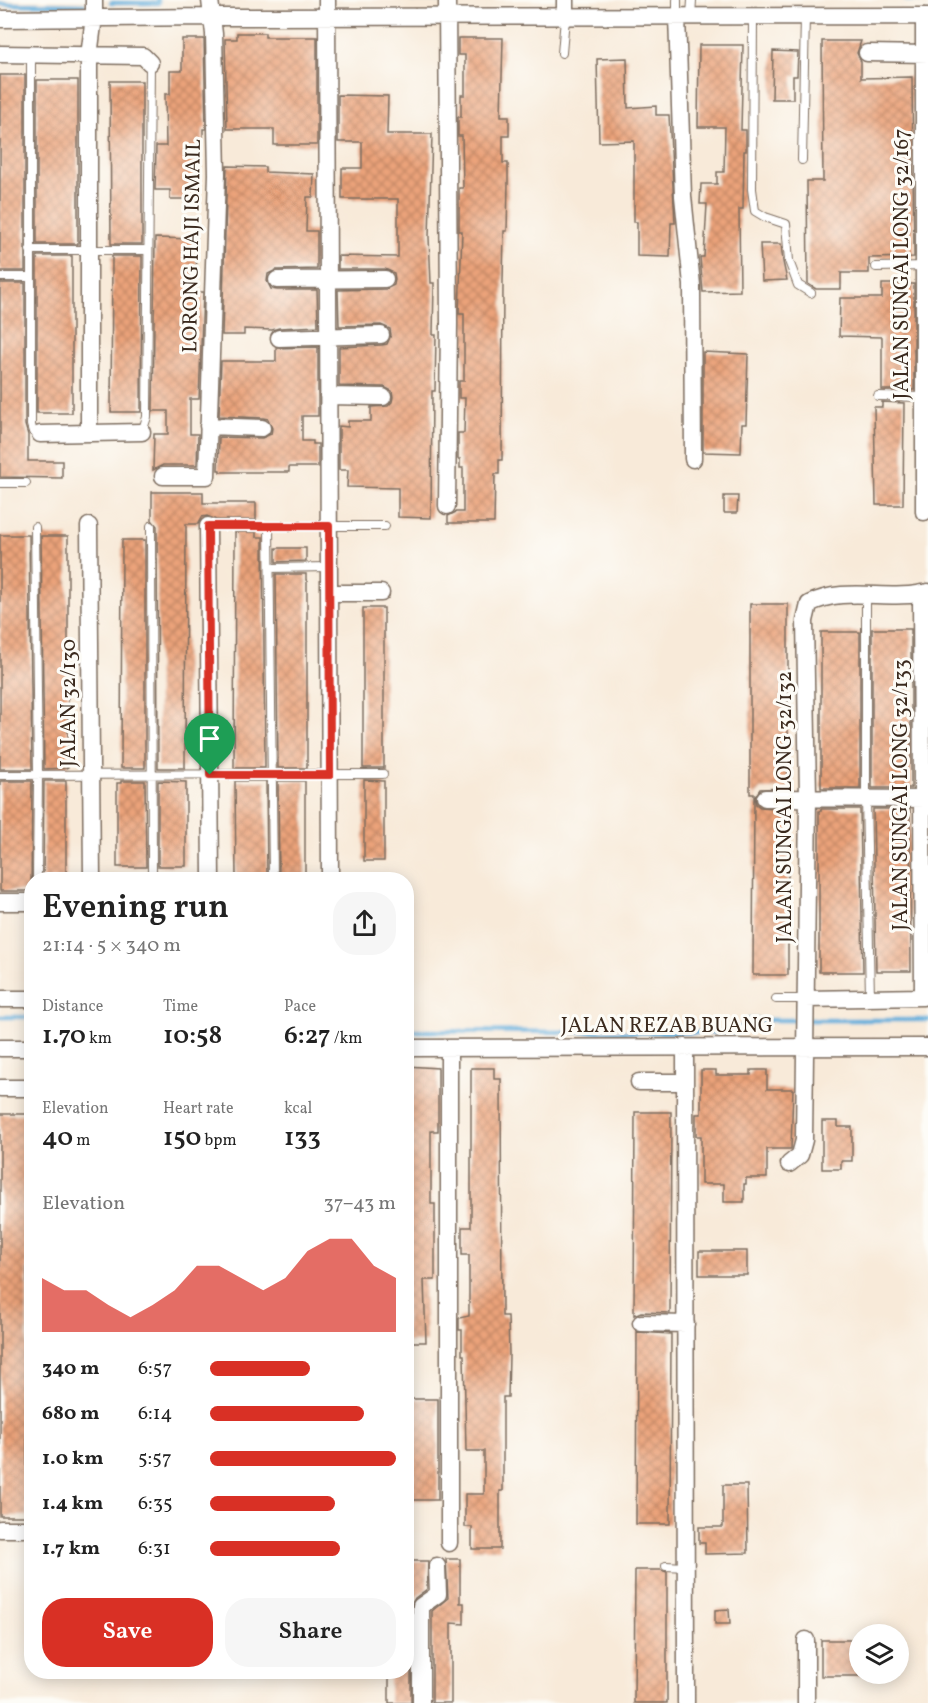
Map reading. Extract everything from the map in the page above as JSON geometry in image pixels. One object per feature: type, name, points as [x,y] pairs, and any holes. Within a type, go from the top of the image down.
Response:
[{"type":"street","points":[[89,433],[89,56],[94,0]]},
{"type":"street","points":[[327,0],[330,872]]},
{"type":"street","points":[[565,0],[565,18]]},
{"type":"street","points":[[0,19],[94,17],[211,8],[327,17],[447,8],[565,18],[684,8],[753,16],[803,8],[926,16]]},
{"type":"street","name":"LORONG HAJI ISMAIL","points":[[163,476],[207,476],[217,174],[214,34],[211,8]]},
{"type":"street","points":[[447,8],[447,506]]},
{"type":"street","points":[[684,8],[683,196],[692,285],[693,459]]},
{"type":"street","name":"JALAN SUNGAI LONG 32/167","points":[[924,512],[926,16]]},
{"type":"street","points":[[867,53],[926,54]]},
{"type":"street","points":[[0,54],[143,56],[150,63]]},
{"type":"street","points":[[278,280],[385,279]]},
{"type":"street","points":[[279,338],[381,335]]},
{"type":"street","points":[[328,396],[383,397]]},
{"type":"street","points":[[208,426],[262,428]]},
{"type":"street","points":[[40,434],[142,432]]},
{"type":"street","name":"JALAN 32/130","points":[[89,526],[92,872]]},
{"type":"street","points":[[208,526],[212,872]]},
{"type":"street","points":[[866,595],[925,592]]},
{"type":"street","name":"JALAN SUNGAI LONG 32/133","points":[[925,592],[925,997]]},
{"type":"street","points":[[329,593],[381,593]]},
{"type":"street","name":"JALAN SUNGAI LONG 32/132","points":[[789,1164],[800,1155],[804,1140],[808,797],[805,621],[808,604],[822,597],[866,595]]},
{"type":"street","points":[[765,798],[926,799]]},
{"type":"street","points":[[0,902],[24,902]]},
{"type":"street","points":[[806,1012],[870,998],[925,997]]},
{"type":"street","points":[[0,999],[24,999]]},
{"type":"street","points":[[685,1047],[686,1703]]},
{"type":"street","name":"JALAN REZAB BUANG","points":[[414,1048],[928,1047]]},
{"type":"street","points":[[0,1048],[24,1048]]},
{"type":"street","points":[[449,1048],[449,1543]]},
{"type":"street","points":[[639,1082],[685,1082]]},
{"type":"street","points":[[0,1088],[24,1088]]},
{"type":"street","points":[[641,1323],[686,1324]]},
{"type":"street","points":[[0,1529],[23,1529]]},
{"type":"street","points":[[421,1703],[421,1606],[438,1594],[437,1566]]},
{"type":"street","points":[[806,1640],[806,1703]]},
{"type":"lane","points":[[802,160],[803,8]]},
{"type":"lane","points":[[753,16],[752,189],[754,211],[786,224],[789,261],[798,285],[811,293]]},
{"type":"lane","points":[[562,53],[565,18]]},
{"type":"lane","points":[[31,54],[32,425],[33,432],[40,434]]},
{"type":"lane","points":[[142,432],[147,417],[150,63]]},
{"type":"lane","points":[[30,250],[147,250]]},
{"type":"lane","points":[[876,267],[926,266]]},
{"type":"lane","points":[[0,277],[30,277]]},
{"type":"lane","points":[[878,396],[924,397]]},
{"type":"lane","points":[[0,483],[26,483]]},
{"type":"lane","points":[[151,526],[152,872]]},
{"type":"lane","points":[[208,526],[385,526]]},
{"type":"lane","points":[[269,526],[273,872]]},
{"type":"lane","points":[[35,527],[37,872]]},
{"type":"lane","points":[[270,568],[329,567]]},
{"type":"lane","points":[[866,595],[866,798],[870,998]]},
{"type":"lane","points":[[0,775],[383,774]]},
{"type":"lane","points":[[776,999],[806,1012]]},
{"type":"lane","points":[[666,1566],[685,1567]]},
{"type":"building","points":[[237,33],[265,33],[265,37],[317,37],[317,145],[274,145],[274,129],[227,129],[225,39],[237,39]]},
{"type":"building","points":[[458,38],[503,38],[501,116],[509,116],[509,136],[503,136],[503,163],[508,163],[508,182],[507,231],[504,231],[502,460],[499,460],[499,474],[495,474],[494,523],[448,523],[448,516],[456,512],[463,512],[463,468],[460,468],[460,459],[458,459],[458,433],[464,433],[465,398],[459,398],[459,381],[464,381],[464,314],[459,314],[462,231],[459,231],[459,188],[463,188],[462,136],[458,136],[458,117],[461,117],[461,95],[465,95],[465,55],[458,55]]},
{"type":"building","points":[[182,39],[204,39],[206,129],[203,129],[203,141],[198,141],[198,199],[170,199],[170,190],[155,190],[156,146],[166,146],[165,94],[170,94],[170,71],[182,71]]},
{"type":"building","points":[[822,41],[861,41],[857,53],[861,62],[861,78],[912,77],[914,257],[869,258],[869,273],[841,273],[841,289],[816,289],[808,284],[807,181],[823,181]]},
{"type":"building","points":[[699,45],[743,45],[741,130],[746,130],[746,151],[744,151],[743,209],[739,209],[740,291],[703,292],[700,257],[704,257],[707,204],[700,204],[701,184],[717,184],[717,172],[724,172],[725,127],[698,127]]},
{"type":"building","points":[[773,51],[798,52],[797,76],[793,76],[793,99],[772,99]]},
{"type":"building","points":[[627,58],[628,108],[656,106],[656,115],[669,115],[675,223],[671,223],[670,257],[637,256],[637,222],[634,222],[634,141],[599,142],[597,59]]},
{"type":"building","points":[[0,75],[25,75],[25,271],[0,271]]},
{"type":"building","points":[[37,80],[78,80],[78,244],[37,244]]},
{"type":"building","points":[[110,81],[142,81],[142,244],[111,244]]},
{"type":"building","points":[[338,95],[388,96],[387,134],[432,134],[429,237],[431,283],[434,283],[433,335],[436,335],[435,391],[432,391],[431,518],[398,517],[398,488],[347,487],[348,470],[339,470],[339,426],[348,427],[348,421],[371,421],[371,407],[388,406],[393,397],[392,391],[384,387],[339,386],[339,347],[387,344],[391,335],[390,329],[381,325],[339,326],[338,290],[386,289],[394,285],[395,279],[394,273],[385,269],[338,269],[338,256],[398,257],[398,199],[342,199],[342,168],[362,168],[362,142],[338,142]]},
{"type":"building","points":[[227,166],[265,167],[265,172],[314,174],[313,197],[307,197],[306,231],[317,231],[317,269],[276,270],[268,274],[267,281],[271,289],[317,290],[318,326],[272,330],[244,329],[244,335],[222,335]]},
{"type":"building","points":[[155,238],[197,239],[196,292],[203,292],[199,399],[190,399],[190,434],[198,434],[197,465],[163,465],[153,470],[154,434],[168,434],[168,411],[153,411]]},
{"type":"building","points":[[760,244],[781,244],[787,280],[762,281]]},
{"type":"building","points":[[37,256],[72,256],[72,413],[37,413]]},
{"type":"building","points":[[112,256],[142,256],[141,412],[111,412]]},
{"type":"building","points":[[0,283],[25,283],[25,425],[28,435],[28,461],[62,461],[62,478],[0,477]]},
{"type":"building","points":[[882,284],[914,284],[914,390],[882,390],[882,337],[839,336],[840,298],[882,298]]},
{"type":"building","points":[[318,347],[318,416],[302,416],[302,441],[313,441],[313,444],[318,444],[318,467],[289,467],[289,472],[220,472],[218,470],[219,437],[262,438],[271,434],[272,428],[268,419],[219,416],[221,361],[276,361],[276,348]]},
{"type":"building","points":[[703,352],[748,354],[746,424],[742,424],[741,453],[703,452]]},
{"type":"building","points":[[882,402],[904,403],[903,505],[876,505],[874,407],[882,407]]},
{"type":"building","points":[[152,492],[203,492],[203,503],[256,503],[256,520],[216,520],[207,516],[202,517],[198,524],[186,524],[185,768],[158,768],[157,526],[152,520]]},
{"type":"building","points":[[724,496],[738,496],[737,513],[724,513]]},
{"type":"building","points":[[235,532],[256,532],[256,537],[263,537],[265,768],[234,768]]},
{"type":"building","points":[[0,535],[29,535],[32,769],[0,769]]},
{"type":"building","points":[[41,536],[68,536],[68,767],[66,768],[44,769]]},
{"type":"building","points":[[122,540],[145,540],[145,768],[121,768]]},
{"type":"building","points":[[276,548],[306,548],[306,561],[276,562]]},
{"type":"building","points":[[276,574],[306,574],[307,580],[307,768],[278,768]]},
{"type":"building","points":[[750,604],[788,604],[788,788],[760,789],[755,797],[756,804],[760,807],[788,809],[788,975],[753,975],[754,794],[750,794]]},
{"type":"building","points":[[363,608],[384,608],[384,768],[363,768]]},
{"type":"building","points":[[872,629],[911,629],[911,788],[872,788]]},
{"type":"building","points":[[821,632],[860,632],[860,788],[821,788]]},
{"type":"building","points":[[364,780],[384,781],[384,861],[364,861]]},
{"type":"building","points":[[0,781],[32,781],[31,872],[24,872],[24,891],[0,891]]},
{"type":"building","points":[[44,781],[66,781],[66,872],[43,872]]},
{"type":"building","points":[[145,781],[146,867],[117,867],[117,783]]},
{"type":"building","points":[[158,781],[186,782],[186,866],[158,866]]},
{"type":"building","points":[[235,781],[266,781],[267,872],[236,872]]},
{"type":"building","points":[[278,781],[305,781],[305,872],[279,872]]},
{"type":"building","points":[[821,809],[860,809],[863,972],[819,972],[819,811]]},
{"type":"building","points":[[873,809],[910,809],[911,971],[876,971]]},
{"type":"building","points":[[414,1066],[438,1068],[438,1131],[431,1131],[431,1204],[435,1204],[435,1280],[424,1280],[426,1342],[414,1342]]},
{"type":"building","points":[[471,1068],[494,1068],[494,1079],[501,1079],[502,1316],[508,1316],[509,1355],[508,1397],[503,1397],[503,1491],[500,1491],[500,1549],[472,1549],[472,1527],[465,1527],[465,1494],[484,1494],[484,1451],[466,1451],[464,1355],[462,1355],[462,1330],[459,1330],[459,1318],[469,1316],[469,1255],[462,1255],[462,1227],[471,1227]]},
{"type":"building","points":[[701,1070],[716,1070],[716,1075],[751,1075],[751,1070],[767,1070],[767,1089],[793,1089],[791,1149],[767,1149],[767,1178],[746,1178],[744,1202],[724,1202],[724,1184],[701,1184],[701,1136],[696,1136],[696,1114],[701,1114]]},
{"type":"building","points":[[635,1112],[671,1112],[670,1313],[641,1312],[634,1315]]},
{"type":"building","points":[[0,1114],[24,1114],[24,1516],[0,1516]]},
{"type":"building","points":[[822,1121],[838,1121],[838,1127],[852,1127],[852,1161],[841,1161],[841,1169],[822,1169]]},
{"type":"building","points":[[699,1251],[747,1251],[747,1275],[699,1275]]},
{"type":"building","points":[[637,1332],[671,1334],[670,1524],[636,1524]]},
{"type":"building","points":[[414,1399],[438,1399],[438,1500],[414,1500]]},
{"type":"building","points":[[723,1485],[747,1485],[748,1553],[705,1554],[705,1543],[699,1543],[699,1527],[723,1527]]},
{"type":"building","points":[[446,1559],[460,1559],[460,1603],[464,1603],[464,1624],[451,1623],[451,1703],[432,1703],[432,1611],[448,1598]]},
{"type":"building","points":[[414,1561],[428,1561],[427,1589],[414,1600]]},
{"type":"building","points":[[635,1570],[667,1572],[667,1703],[634,1703]]},
{"type":"building","points":[[729,1609],[730,1624],[715,1624],[715,1610]]},
{"type":"building","points":[[821,1640],[849,1640],[849,1676],[821,1676]]},
{"type":"building","points":[[389,1679],[411,1679],[411,1703],[389,1703]]},
{"type":"waterway","points":[[111,3],[158,3],[158,0]]},
{"type":"waterway","points":[[413,0],[441,1]]},
{"type":"waterway","points":[[906,0],[928,0]]},
{"type":"waterway","points":[[0,4],[84,5]]},
{"type":"waterway","points":[[0,1017],[24,1017]]},
{"type":"waterway","points":[[414,1031],[737,1033],[748,1020],[928,1020]]},
{"type":"route","points":[[208,526],[329,526],[330,775],[210,775],[208,526]]}]
